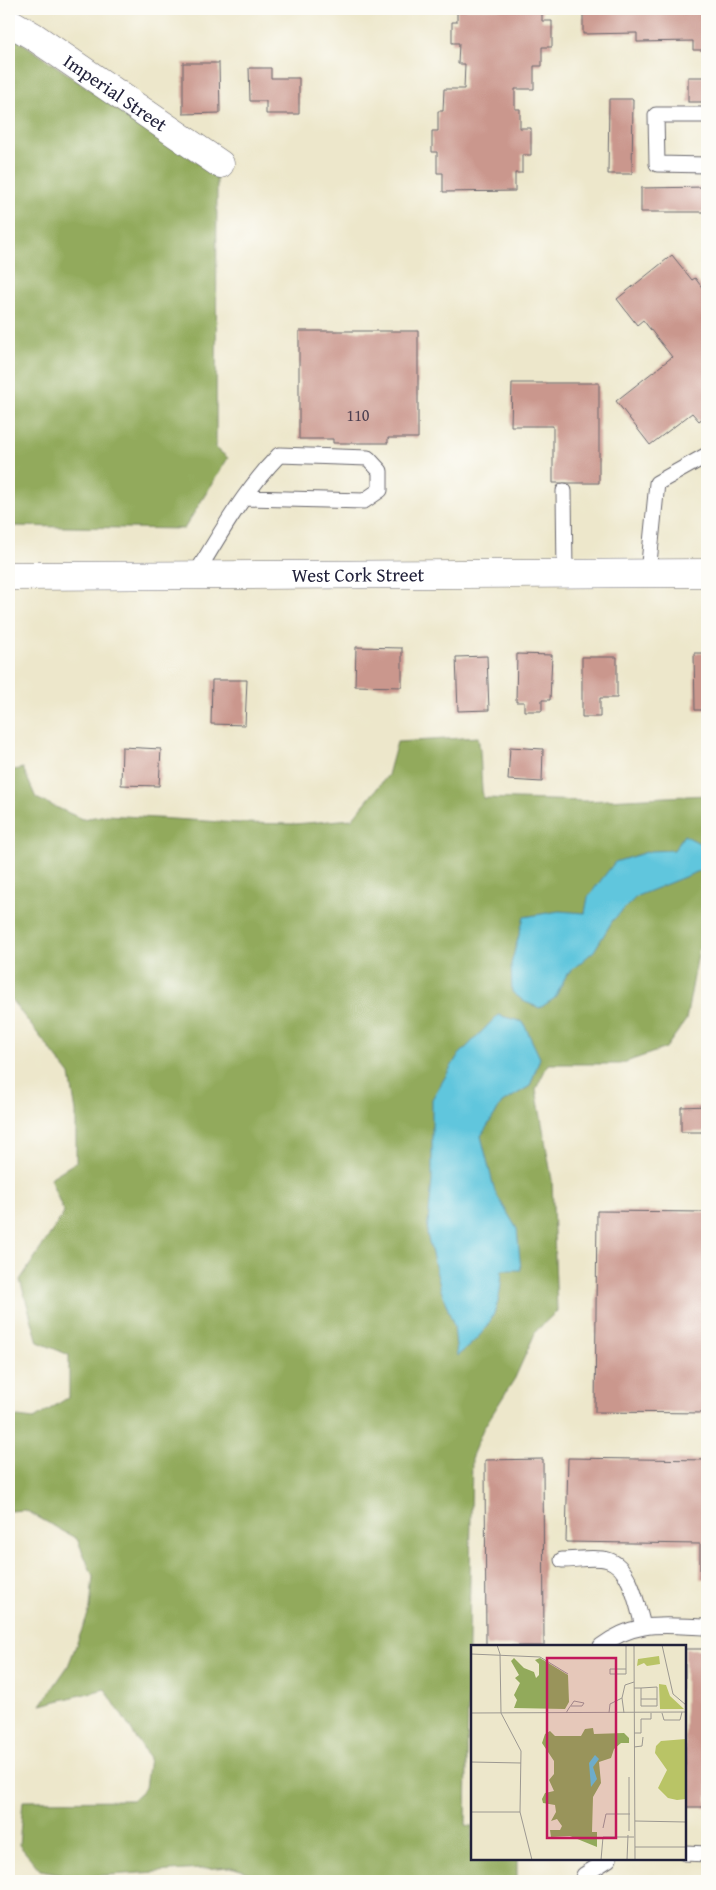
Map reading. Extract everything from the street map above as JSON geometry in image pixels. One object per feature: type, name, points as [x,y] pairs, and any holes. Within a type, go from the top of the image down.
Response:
[{"type":"street","name":"Imperial Street","points":[[9,22],[33,36],[220,164]]},
{"type":"street","name":"West Cork Street","points":[[9,576],[707,573]]},
{"type":"lane","points":[[707,115],[656,115],[657,164],[707,164]]},
{"type":"lane","points":[[196,574],[244,498],[256,480],[279,455],[368,458],[380,471],[380,490],[364,501],[244,498]]},
{"type":"lane","points":[[648,573],[658,483],[707,455]]},
{"type":"lane","points":[[564,491],[565,573]]},
{"type":"lane","points":[[562,1560],[607,1560],[619,1565],[628,1580],[643,1626]]},
{"type":"lane","points":[[602,1645],[615,1636],[643,1626],[707,1627]]},
{"type":"lane","points":[[686,1854],[707,1854]]},
{"type":"lane","points":[[582,1881],[584,1875],[607,1860]]},
{"type":"green space","points":[[9,34],[217,176],[216,448],[228,458],[184,529],[9,526]]},
{"type":"green space","points":[[478,737],[483,798],[586,801],[707,795],[707,942],[699,949],[686,1020],[666,1048],[620,1064],[548,1064],[536,1089],[552,1180],[557,1311],[536,1331],[515,1378],[483,1429],[472,1456],[466,1825],[471,1826],[471,1860],[517,1860],[517,1881],[275,1881],[231,1867],[80,1877],[40,1870],[19,1845],[23,1801],[132,1800],[145,1788],[149,1758],[105,1689],[41,1705],[68,1666],[90,1609],[93,1576],[77,1539],[25,1510],[9,1511],[9,1416],[34,1419],[69,1397],[69,1355],[38,1342],[20,1280],[64,1213],[50,1178],[76,1162],[76,1112],[70,1075],[9,997],[9,771],[23,768],[36,798],[82,819],[107,815],[239,823],[295,824],[352,819],[388,775],[397,742]]},
{"type":"water","points":[[684,835],[707,847],[707,868],[637,896],[613,920],[594,951],[567,974],[555,998],[540,1008],[525,1002],[512,992],[511,964],[524,917],[559,911],[585,913],[588,897],[615,862],[650,851],[674,850]]},
{"type":"water","points":[[498,1015],[523,1022],[540,1058],[530,1086],[502,1103],[481,1136],[495,1192],[517,1229],[521,1270],[502,1270],[499,1298],[491,1319],[478,1338],[457,1356],[454,1326],[441,1290],[427,1234],[432,1181],[432,1099],[457,1057]]},
{"type":"building","points":[[457,9],[542,9],[542,21],[552,21],[552,47],[542,47],[542,66],[534,66],[534,89],[515,89],[515,109],[520,109],[520,128],[531,128],[531,155],[522,155],[522,173],[515,173],[515,191],[443,192],[443,173],[437,173],[437,152],[432,152],[432,131],[438,131],[438,111],[443,111],[444,89],[464,89],[465,64],[458,64],[459,43],[452,43],[452,22],[457,22]]},
{"type":"building","points":[[583,9],[707,9],[707,50],[693,50],[693,41],[637,42],[637,33],[583,34]]},
{"type":"building","points":[[183,63],[219,63],[220,113],[183,114]]},
{"type":"building","points":[[249,68],[271,68],[271,78],[299,78],[299,114],[266,114],[266,101],[250,101]]},
{"type":"building","points":[[688,77],[707,77],[707,102],[688,102]]},
{"type":"building","points":[[609,99],[633,99],[632,174],[608,174]]},
{"type":"building","points":[[707,187],[707,212],[641,212],[641,188]]},
{"type":"building","points":[[672,255],[692,280],[695,278],[704,290],[707,288],[707,415],[699,421],[692,413],[650,445],[616,401],[672,357],[643,320],[637,325],[617,299]]},
{"type":"building","points":[[299,331],[418,331],[418,438],[388,438],[388,443],[333,443],[333,439],[299,439]]},
{"type":"building","points":[[512,383],[599,383],[599,483],[553,483],[553,426],[511,426]]},
{"type":"building","points":[[356,647],[402,648],[402,687],[355,686]]},
{"type":"building","points":[[694,653],[707,653],[707,710],[695,710]]},
{"type":"building","points":[[517,654],[552,655],[550,700],[542,700],[542,711],[524,711],[524,702],[516,702]]},
{"type":"building","points":[[487,656],[489,710],[458,711],[456,657]]},
{"type":"building","points":[[582,657],[617,657],[617,698],[600,698],[600,717],[582,717]]},
{"type":"building","points":[[212,680],[247,680],[245,725],[211,724]]},
{"type":"building","points":[[122,747],[161,749],[159,786],[121,785]]},
{"type":"building","points":[[510,747],[543,749],[542,782],[508,780]]},
{"type":"building","points":[[707,1106],[707,1132],[681,1132],[681,1107]]},
{"type":"building","points":[[597,1211],[707,1212],[707,1413],[595,1412]]},
{"type":"building","points":[[568,1458],[707,1460],[707,1579],[700,1579],[700,1544],[566,1542]]},
{"type":"building","points":[[543,1459],[544,1645],[486,1645],[485,1460]]},
{"type":"building","points":[[686,1649],[707,1649],[707,1807],[686,1807]]}]
